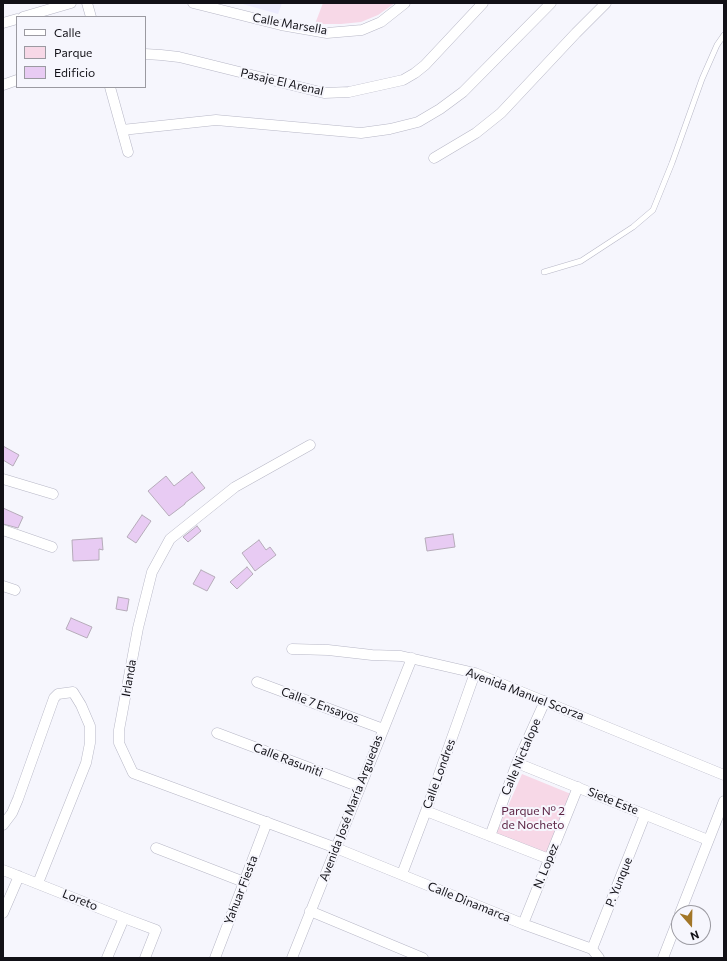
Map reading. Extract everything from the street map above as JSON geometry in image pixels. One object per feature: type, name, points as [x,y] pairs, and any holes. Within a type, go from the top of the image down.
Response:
[{"type":"street","points":[[26,16],[71,3]]},
{"type":"street","points":[[87,3],[91,16]]},
{"type":"street","name":"Calle Marsella","points":[[193,3],[281,25],[327,33],[362,30],[381,22],[405,3]]},
{"type":"street","name":"Pasaje El Arenal","points":[[146,54],[179,57],[324,93],[349,92],[403,80],[415,73],[425,65],[483,3]]},
{"type":"street","points":[[122,130],[216,120],[361,133],[390,129],[418,122],[440,109],[463,92],[551,3]]},
{"type":"street","points":[[434,158],[476,133],[501,113],[606,3]]},
{"type":"street","points":[[3,23],[16,19]]},
{"type":"street","points":[[3,85],[16,80]]},
{"type":"street","points":[[110,88],[128,152]]},
{"type":"street","name":"Irlanda","points":[[310,445],[234,487],[170,539],[152,572],[138,628],[119,730],[119,743],[133,773],[336,848]]},
{"type":"street","points":[[3,479],[53,494]]},
{"type":"street","points":[[3,530],[52,547]]},
{"type":"street","points":[[3,586],[15,590]]},
{"type":"street","name":"Avenida Manuel Scorza","points":[[292,649],[328,650],[372,655],[401,656],[475,673],[724,775]]},
{"type":"street","name":"Avenida José María Arguedas","points":[[292,958],[412,658]]},
{"type":"street","name":"Calle Londres","points":[[402,874],[475,673]]},
{"type":"street","name":"Calle 7 Ensayos","points":[[258,682],[383,729]]},
{"type":"street","points":[[3,826],[12,813],[18,799],[54,698],[58,694],[73,692],[81,705],[90,726],[90,743],[86,763],[38,883]]},
{"type":"street","name":"Calle Nictalope","points":[[490,836],[517,763],[545,701]]},
{"type":"street","name":"Calle Rasuniti","points":[[217,734],[360,787]]},
{"type":"street","name":"Siete Este","points":[[517,763],[708,840]]},
{"type":"street","name":"N. Lopez","points":[[523,924],[578,787]]},
{"type":"street","points":[[683,905],[724,803]]},
{"type":"street","points":[[426,811],[549,859]]},
{"type":"street","name":"P. Yunque","points":[[592,949],[645,815]]},
{"type":"street","name":"Yahuar Fiesta","points":[[215,958],[267,822]]},
{"type":"street","points":[[156,848],[244,882]]},
{"type":"street","name":"Calle Dinamarca","points":[[336,848],[523,924],[592,949]]},
{"type":"street","name":"Loreto","points":[[3,870],[156,930],[145,958]]},
{"type":"street","points":[[3,913],[19,876]]},
{"type":"street","points":[[310,911],[423,958]]},
{"type":"street","points":[[107,958],[124,918]]},
{"type":"street","points":[[663,958],[671,938]]},
{"type":"street","points":[[592,949],[599,958]]},
{"type":"lane","points":[[544,272],[581,261],[633,227],[653,210],[672,163],[702,79],[717,45],[724,35]]},
{"type":"shaded area","points":[[239,3],[282,3],[278,14]]},
{"type":"green space","points":[[323,3],[395,3],[378,15],[361,22],[315,24]]},
{"type":"green space","name":"Parque Nº 2 de Nocheto","points":[[522,774],[571,794],[547,856],[495,836]]},
{"type":"building","points":[[3,446],[19,455],[13,466],[3,460]]},
{"type":"building","points":[[192,472],[205,488],[169,516],[148,491],[166,476],[174,486]]},
{"type":"building","points":[[3,508],[23,517],[18,528],[3,524]]},
{"type":"building","points":[[142,515],[151,521],[136,543],[127,537]]},
{"type":"building","points":[[197,526],[201,531],[188,542],[183,537]]},
{"type":"building","points":[[453,534],[455,547],[427,551],[425,538]]},
{"type":"building","points":[[102,538],[103,550],[99,549],[99,560],[73,561],[72,540]]},
{"type":"building","points":[[259,540],[266,550],[270,547],[276,555],[255,571],[242,553]]},
{"type":"building","points":[[247,567],[253,574],[237,589],[230,582]]},
{"type":"building","points":[[201,570],[215,577],[207,591],[193,584]]},
{"type":"building","points":[[118,597],[129,599],[127,611],[116,609]]},
{"type":"building","points":[[71,618],[92,627],[87,638],[66,629]]}]
